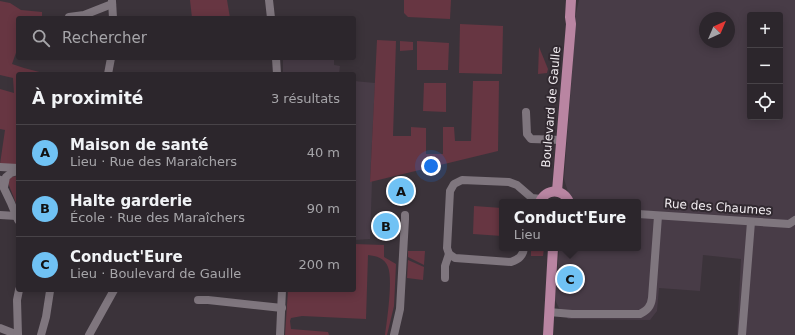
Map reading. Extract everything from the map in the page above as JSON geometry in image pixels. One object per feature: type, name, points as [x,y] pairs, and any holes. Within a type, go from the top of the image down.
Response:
[{"type":"main road","name":"Boulevard de Gaulle","points":[[557,191],[571,24],[571,0]]},
{"type":"main road","name":"Boulevard de Gaulle","points":[[571,24],[576,0]]},
{"type":"main road","points":[[542,199],[548,193],[557,191],[565,195],[567,199]]},
{"type":"main road","points":[[548,335],[554,251]]},
{"type":"street","points":[[269,0],[272,16]]},
{"type":"street","points":[[76,16],[84,15],[112,2],[112,16]]},
{"type":"street","points":[[108,72],[111,60]]},
{"type":"street","points":[[276,60],[276,72]]},
{"type":"street","points":[[526,112],[527,134],[531,139],[562,140]]},
{"type":"street","points":[[2,168],[16,168]]},
{"type":"street","points":[[16,172],[6,177],[2,184],[16,216]]},
{"type":"street","points":[[524,251],[524,254],[512,262],[455,258],[450,254],[447,248],[450,191],[454,184],[462,180],[509,182],[517,185],[532,198],[536,199]]},
{"type":"street","name":"Rue des Chaumes","points":[[641,214],[789,224],[795,220]]},
{"type":"street","points":[[0,215],[16,218]]},
{"type":"street","points":[[394,335],[400,308],[406,219],[404,216]]},
{"type":"street","points":[[550,312],[572,314],[640,314],[648,309],[652,298],[658,216]]},
{"type":"street","points":[[742,335],[751,222]]},
{"type":"street","points":[[445,278],[445,266],[450,254]]},
{"type":"street","points":[[0,328],[18,335],[18,292]]},
{"type":"street","points":[[41,335],[46,317],[50,292]]},
{"type":"street","points":[[89,335],[113,292]]},
{"type":"street","points":[[280,335],[282,292]]},
{"type":"street","points":[[198,300],[282,308]]},
{"type":"shaded area","points":[[190,0],[227,0],[230,16],[192,16]]},
{"type":"shaded area","points":[[404,0],[451,0],[450,19],[408,17],[404,13]]},
{"type":"shaded area","points":[[579,0],[795,0],[795,335],[737,335],[741,259],[703,255],[700,291],[659,288],[657,311],[650,320],[568,319],[559,308],[555,300],[559,251],[641,251],[641,199],[572,199],[568,192],[564,179],[572,73],[574,22]]},
{"type":"shaded area","points":[[0,1],[10,3],[21,10],[42,12],[42,16],[16,16],[16,53],[12,64],[39,72],[16,72],[16,165],[0,164],[5,130],[0,129],[0,89],[14,93],[13,78],[0,75]]},
{"type":"shaded area","points":[[460,24],[503,26],[502,74],[459,73]]},
{"type":"shaded area","points":[[377,40],[396,41],[393,136],[411,136],[411,127],[426,128],[426,154],[443,154],[443,127],[454,127],[455,141],[471,141],[473,81],[499,81],[498,151],[370,182]]},
{"type":"shaded area","points":[[400,41],[413,42],[413,50],[400,51]]},
{"type":"shaded area","points":[[417,41],[449,43],[448,70],[417,70]]},
{"type":"shaded area","points":[[539,47],[548,69],[547,73],[538,74]]},
{"type":"shaded area","points":[[283,60],[334,60],[334,65],[340,66],[339,72],[283,72]]},
{"type":"shaded area","points":[[356,81],[375,83],[370,181],[372,181],[370,239],[356,240]]},
{"type":"shaded area","points":[[424,83],[446,83],[446,112],[423,111]]},
{"type":"shaded area","points":[[16,176],[16,203],[8,183],[8,179]]},
{"type":"shaded area","points":[[474,206],[499,208],[499,236],[473,234]]},
{"type":"shaded area","points":[[356,244],[384,245],[384,257],[396,264],[394,306],[387,335],[385,335],[390,281],[388,267],[385,261],[368,255],[366,319],[302,316],[291,318],[291,329],[328,332],[329,335],[285,335],[288,292],[356,292]]},
{"type":"shaded area","points":[[408,251],[425,251],[424,265],[408,257]]},
{"type":"shaded area","points":[[531,251],[544,251],[543,256],[531,256]]},
{"type":"shaded area","points":[[408,260],[424,267],[423,280],[407,278]]},
{"type":"place","name":"Maison de santé","points":[[401,191]]},
{"type":"place","name":"Halte garderie","points":[[386,226]]},
{"type":"place","name":"Conduct'Eure","points":[[570,279]]}]
